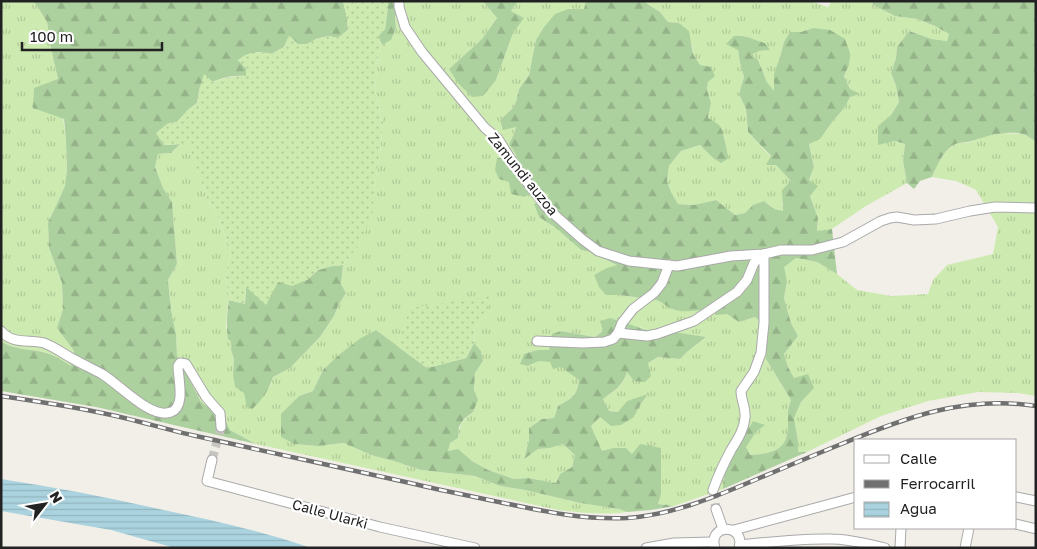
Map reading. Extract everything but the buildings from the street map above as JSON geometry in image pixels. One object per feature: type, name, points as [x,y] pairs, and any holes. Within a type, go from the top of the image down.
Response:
[{"type":"street","name":"Zamundi auzoa","points":[[399,1],[405,27],[422,52],[486,128],[498,139],[517,169],[547,208],[598,251],[629,260],[677,266],[731,256],[764,254],[781,250],[812,250],[843,242],[890,218],[936,219],[995,207],[1036,208]]},
{"type":"street","points":[[618,333],[647,336],[694,321],[737,292],[748,280],[754,263],[764,254]]},
{"type":"street","points":[[713,490],[718,474],[739,437],[744,424],[745,408],[741,391],[754,372],[761,354],[764,323],[764,254]]},
{"type":"street","points":[[537,341],[583,343],[604,342],[612,339],[633,309],[654,293],[662,283],[669,265]]},
{"type":"street","points":[[1,331],[4,335],[20,342],[43,343],[53,347],[114,381],[134,399],[160,413],[170,413],[179,403],[178,366],[180,363],[186,364],[206,397],[220,413],[221,427]]},
{"type":"street","name":"Calle Ularki","points":[[212,460],[207,481],[380,527],[475,548]]},
{"type":"street","points":[[1017,497],[1036,501]]},
{"type":"street","points":[[646,548],[674,543],[714,545],[717,533],[723,529],[734,530],[854,498]]},
{"type":"street","points":[[716,509],[723,529]]},
{"type":"street","points":[[1017,524],[1036,529]]},
{"type":"street","points":[[900,548],[901,529]]},
{"type":"street","points":[[965,548],[969,529]]},
{"type":"street","points":[[734,530],[740,538],[739,546],[795,540],[833,539],[885,548]]},
{"type":"green space","points":[[1,1],[32,1],[35,3],[47,22],[58,79],[66,140],[67,169],[65,186],[48,223],[49,248],[62,283],[63,309],[57,328],[74,351],[71,366],[50,354],[23,349],[1,341]]},
{"type":"green space","points":[[32,1],[343,1],[348,30],[338,38],[328,36],[316,39],[307,45],[298,44],[289,36],[284,47],[272,54],[258,52],[238,60],[246,68],[246,76],[227,77],[200,87],[197,103],[177,122],[167,124],[164,145],[180,144],[171,153],[158,154],[155,167],[163,188],[172,202],[177,264],[168,280],[176,334],[177,355],[201,402],[225,419],[230,430],[256,444],[96,407],[1,391],[1,341],[17,348],[49,354],[71,366],[74,351],[57,328],[63,309],[62,283],[49,248],[48,223],[65,186],[67,169],[64,119],[33,108],[34,88],[58,79],[47,22]]},
{"type":"green space","points":[[343,1],[387,1],[388,6],[385,29],[378,36],[382,45],[378,53],[375,91],[383,122],[380,154],[374,189],[373,211],[362,242],[343,265],[318,270],[307,280],[292,286],[278,282],[266,305],[246,287],[245,304],[229,300],[226,277],[231,251],[218,217],[208,201],[188,143],[164,145],[156,133],[167,124],[177,122],[197,103],[204,74],[213,82],[230,77],[246,76],[246,68],[238,60],[250,53],[272,54],[284,47],[289,36],[298,44],[307,44],[328,36],[338,38],[348,30]]},
{"type":"green space","points":[[387,1],[401,1],[395,17],[396,28],[391,40],[382,45],[378,36],[385,29]]},
{"type":"green space","points":[[401,1],[483,1],[497,18],[482,39],[449,69],[496,80],[513,33],[523,18],[511,11],[518,1],[586,1],[585,9],[568,9],[536,40],[529,75],[519,89],[512,109],[500,120],[516,127],[509,144],[517,156],[509,182],[525,197],[539,189],[549,195],[539,217],[556,228],[581,250],[590,252],[617,265],[606,295],[656,300],[675,310],[710,309],[727,314],[739,322],[755,317],[768,328],[766,359],[791,400],[788,409],[787,433],[785,440],[778,449],[750,455],[745,447],[756,432],[753,421],[723,480],[723,489],[674,506],[658,504],[661,495],[661,448],[632,454],[613,448],[602,452],[591,426],[600,417],[634,417],[647,395],[627,401],[619,412],[609,411],[603,399],[618,388],[627,372],[658,357],[680,359],[706,337],[650,331],[640,327],[603,331],[595,337],[561,331],[549,350],[538,350],[528,366],[539,361],[556,364],[579,380],[577,390],[570,398],[558,406],[554,418],[542,419],[529,428],[529,440],[524,458],[538,449],[563,444],[575,455],[572,467],[560,474],[556,483],[528,478],[514,479],[488,470],[458,450],[448,451],[450,443],[458,438],[462,423],[473,412],[475,372],[483,361],[481,351],[474,343],[475,327],[487,314],[411,308],[397,346],[376,330],[323,370],[313,391],[299,396],[281,437],[294,444],[317,446],[344,443],[371,455],[421,470],[475,476],[500,486],[627,512],[592,513],[558,510],[256,444],[230,430],[225,419],[201,402],[177,355],[176,334],[168,280],[177,264],[172,203],[163,188],[155,167],[158,154],[171,153],[180,144],[188,142],[208,201],[218,217],[231,251],[226,277],[229,300],[226,328],[232,342],[233,374],[270,387],[273,377],[290,368],[320,337],[346,293],[341,284],[343,265],[362,242],[380,154],[383,122],[375,91],[378,53],[382,45],[391,40],[396,28],[395,17]]},
{"type":"green space","points":[[483,1],[518,1],[511,11],[524,18],[513,33],[496,80],[483,96],[472,97],[458,83],[449,69],[482,39],[497,18]]},
{"type":"green space","points":[[586,1],[643,1],[660,12],[668,22],[679,23],[689,31],[693,54],[700,65],[711,67],[715,76],[708,82],[707,90],[711,103],[708,118],[721,128],[729,158],[721,163],[700,145],[681,151],[669,166],[667,181],[678,204],[694,205],[716,200],[735,215],[745,213],[753,205],[764,201],[774,209],[783,211],[782,190],[791,181],[776,165],[766,165],[771,156],[748,132],[746,109],[739,94],[744,77],[738,50],[726,44],[734,36],[747,37],[765,43],[770,50],[759,51],[751,55],[758,60],[767,82],[774,91],[774,74],[784,42],[790,32],[801,32],[813,28],[830,30],[845,39],[850,53],[849,65],[844,76],[850,89],[860,94],[850,97],[845,107],[820,139],[809,144],[814,167],[809,180],[818,186],[810,196],[818,218],[817,231],[832,229],[837,274],[817,262],[796,258],[784,267],[787,281],[784,298],[791,323],[798,336],[784,354],[794,378],[808,374],[814,388],[801,402],[794,418],[798,452],[807,452],[723,489],[729,463],[753,421],[765,425],[756,432],[746,447],[750,455],[778,449],[785,440],[787,433],[788,409],[791,400],[766,359],[767,328],[755,317],[739,322],[727,314],[716,315],[709,309],[679,311],[656,300],[606,295],[599,287],[594,275],[617,265],[590,252],[581,250],[556,228],[539,217],[534,204],[549,195],[539,189],[525,197],[511,194],[509,182],[499,179],[495,170],[497,158],[517,156],[509,144],[516,127],[503,130],[500,120],[512,109],[519,89],[529,75],[536,40],[555,14],[568,9],[584,9]]},
{"type":"green space","points":[[643,1],[810,1],[828,7],[832,1],[872,1],[873,5],[895,16],[917,19],[949,34],[947,41],[932,39],[909,31],[897,47],[891,73],[899,102],[891,115],[878,127],[878,144],[895,141],[905,144],[903,161],[907,183],[866,206],[832,229],[817,231],[818,218],[810,196],[809,181],[814,167],[809,143],[826,131],[845,107],[850,97],[850,89],[844,76],[849,65],[813,28],[801,32],[790,32],[784,42],[780,57],[774,92],[767,82],[758,60],[750,55],[759,51],[769,50],[765,44],[747,37],[734,36],[744,77],[739,94],[746,109],[748,132],[791,181],[782,203],[783,212],[774,209],[764,201],[753,205],[745,213],[735,215],[716,200],[694,205],[678,204],[667,181],[669,166],[681,151],[700,145],[713,158],[721,162],[728,158],[724,136],[708,118],[711,103],[707,90],[708,81],[693,54],[692,45],[679,23],[668,22],[660,12]]},
{"type":"green space","points":[[872,1],[1036,1],[1036,141],[1024,135],[1008,133],[955,144],[943,155],[932,177],[920,181],[914,189],[907,183],[903,161],[905,144],[895,141],[878,145],[878,126],[891,115],[899,102],[891,73],[897,47],[909,31],[932,39],[947,41],[949,34],[917,19],[895,16],[873,5]]},
{"type":"green space","points":[[1002,133],[1023,134],[1036,141],[1036,396],[1018,393],[978,392],[928,401],[881,416],[807,452],[798,452],[794,418],[801,402],[814,387],[794,378],[784,354],[798,336],[791,323],[784,298],[787,281],[783,267],[796,258],[817,262],[837,274],[857,290],[891,296],[928,294],[933,280],[947,265],[993,254],[998,227],[976,190],[956,181],[932,177],[937,165],[955,143],[967,143]]},
{"type":"green space","points":[[343,265],[341,284],[346,293],[320,337],[290,368],[273,377],[256,406],[252,409],[247,407],[244,393],[235,387],[233,374],[234,359],[231,350],[232,342],[228,339],[227,329],[229,300],[245,304],[246,287],[307,280],[318,270]]},
{"type":"green space","points":[[492,296],[487,314],[475,327],[474,343],[466,358],[427,368],[397,346],[410,308]]},
{"type":"green space","points":[[610,318],[650,331],[660,330],[706,337],[680,359],[658,357],[648,363],[651,376],[645,382],[634,381],[627,372],[620,385],[603,399],[609,411],[618,412],[627,401],[648,394],[634,417],[621,425],[611,426],[600,417],[591,426],[602,451],[613,448],[626,448],[632,454],[640,444],[661,448],[661,495],[658,504],[674,506],[627,512],[500,486],[475,476],[421,470],[371,455],[344,443],[317,446],[294,444],[281,437],[281,414],[299,396],[313,391],[323,370],[340,354],[361,338],[376,330],[427,368],[466,358],[474,343],[481,351],[483,361],[475,373],[474,390],[478,400],[473,412],[464,419],[459,427],[458,438],[450,443],[448,451],[458,449],[472,461],[488,470],[514,479],[528,478],[556,483],[560,474],[572,467],[575,455],[563,444],[538,449],[524,459],[529,440],[529,428],[542,419],[554,418],[558,406],[570,398],[577,390],[579,380],[561,367],[553,369],[550,362],[539,361],[528,366],[520,364],[524,354],[538,350],[549,350],[552,334],[561,331],[595,337],[603,331],[600,321]]},
{"type":"water","points":[[1,479],[100,496],[198,517],[255,531],[311,548],[175,548],[111,530],[1,511]]},
{"type":"tunnel","points":[[212,460],[221,427]]},
{"type":"tunnel","points":[[713,490],[716,509]]},
{"type":"railway","points":[[1,396],[114,415],[223,442],[444,491],[531,509],[594,518],[627,518],[659,514],[690,505],[863,435],[935,411],[959,406],[984,404],[1010,403],[1036,406]]}]
